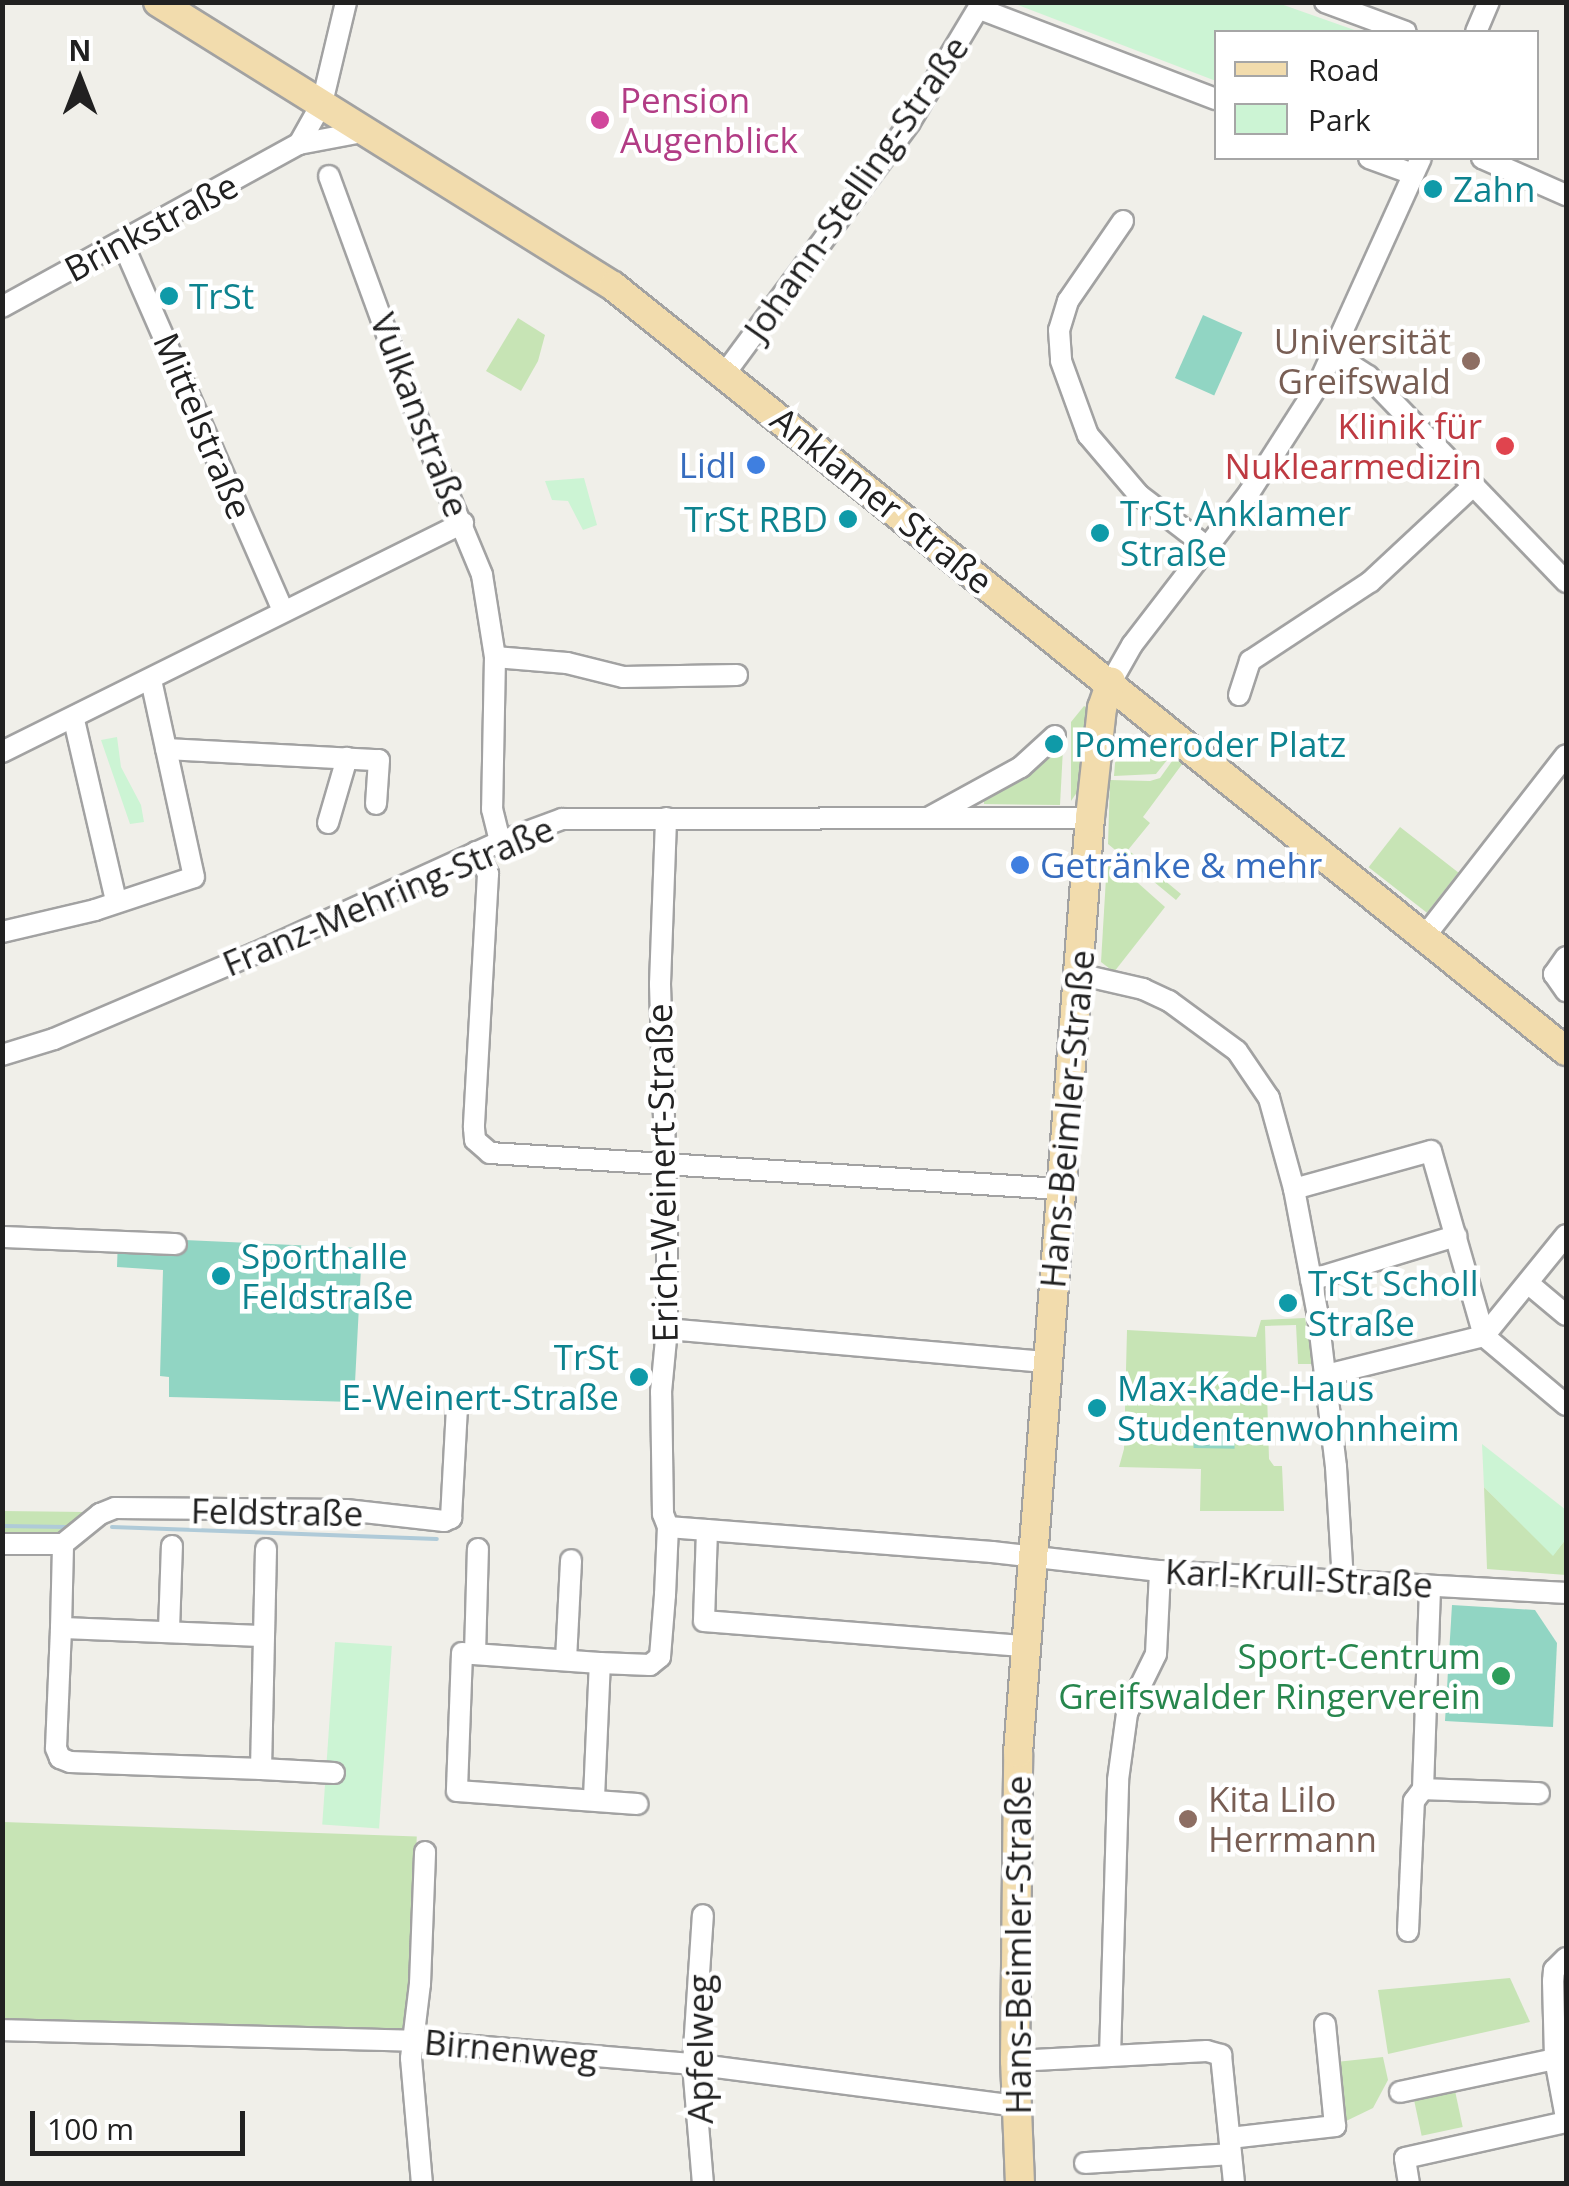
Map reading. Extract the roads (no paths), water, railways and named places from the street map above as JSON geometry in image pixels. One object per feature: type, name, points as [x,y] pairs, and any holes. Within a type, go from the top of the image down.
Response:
[{"type":"main road","name":"Anklamer Straße","points":[[158,2],[614,286],[726,372],[1566,1051]]},
{"type":"main road","name":"Hans-Beimler-Straße","points":[[1020,2184],[1015,2061],[1018,1752],[1090,818],[1102,708],[1111,682]]},
{"type":"street","points":[[299,144],[322,103],[346,2]]},
{"type":"street","points":[[1325,2],[1401,30]]},
{"type":"street","points":[[1477,30],[1489,2]]},
{"type":"street","points":[[981,6],[1214,98]]},
{"type":"street","name":"Johann-Stelling-Straße","points":[[726,372],[910,122],[981,6]]},
{"type":"street","name":"Brinkstraße","points":[[2,307],[299,144],[368,130]]},
{"type":"street","points":[[1111,682],[1132,645],[1289,432],[1334,354],[1417,166],[1381,160]]},
{"type":"street","points":[[1487,160],[1566,195]]},
{"type":"street","name":"Vulkanstraße","points":[[330,176],[424,433],[482,575],[495,657],[492,808],[500,842]]},
{"type":"street","points":[[1123,220],[1068,301],[1059,330],[1062,361],[1088,435],[1139,494],[1207,547]]},
{"type":"street","name":"Mittelstraße","points":[[122,242],[284,611]]},
{"type":"street","points":[[1334,354],[1368,376],[1566,582]]},
{"type":"street","points":[[1239,695],[1250,660],[1370,582],[1473,486]]},
{"type":"street","points":[[2,752],[74,720],[463,523]]},
{"type":"street","points":[[495,657],[567,664],[622,677],[737,676]]},
{"type":"street","points":[[2,932],[96,910],[116,900],[194,877],[151,680]]},
{"type":"street","points":[[74,720],[116,900]]},
{"type":"street","points":[[927,819],[1021,767],[1055,736]]},
{"type":"street","points":[[166,749],[378,760],[376,804]]},
{"type":"street","points":[[1425,936],[1566,754]]},
{"type":"street","points":[[328,823],[347,758]]},
{"type":"street","name":"Erich-Weinert-Straße","points":[[600,1662],[650,1665],[660,1657],[668,1527],[662,1514],[661,1423],[667,1329],[660,984],[666,818]]},
{"type":"street","name":"Franz-Mehring-Straße","points":[[2,1055],[54,1039],[256,953],[476,852],[562,819],[1090,818]]},
{"type":"street","points":[[476,852],[488,874],[473,1098],[475,1140],[500,1156],[1060,1190]]},
{"type":"street","points":[[1566,957],[1554,974],[1566,991]]},
{"type":"street","points":[[1078,974],[1143,989],[1170,1001],[1238,1051],[1269,1098],[1294,1189],[1312,1280],[1326,1375],[1343,1582]]},
{"type":"street","points":[[1294,1189],[1431,1150],[1484,1336],[1566,1405]]},
{"type":"street","points":[[1326,1375],[1484,1336],[1566,1235]]},
{"type":"street","points":[[1312,1280],[1456,1236]]},
{"type":"street","points":[[2,1237],[176,1244]]},
{"type":"street","points":[[1528,1284],[1566,1315]]},
{"type":"street","points":[[667,1329],[1047,1362]]},
{"type":"street","name":"Feldstraße","points":[[63,1544],[100,1514],[114,1508],[346,1510],[444,1521],[451,1518],[457,1406]]},
{"type":"street","points":[[668,1527],[1032,1557]]},
{"type":"street","points":[[707,1530],[704,1621],[1025,1646]]},
{"type":"street","points":[[2,1544],[63,1544],[56,1748],[60,1758],[334,1773]]},
{"type":"street","points":[[169,1630],[172,1546]]},
{"type":"street","points":[[261,1769],[266,1549]]},
{"type":"street","points":[[475,1654],[478,1549]]},
{"type":"street","name":"Karl-Krull-Straße","points":[[1032,1557],[1160,1571],[1566,1592]]},
{"type":"street","points":[[566,1660],[571,1560]]},
{"type":"street","points":[[1110,2056],[1118,1780],[1127,1713],[1156,1654],[1160,1571]]},
{"type":"street","points":[[1408,1931],[1414,1801],[1423,1789],[1430,1586]]},
{"type":"street","points":[[61,1628],[263,1636]]},
{"type":"street","points":[[594,1798],[600,1662],[462,1653],[456,1791],[638,1804]]},
{"type":"street","points":[[1423,1789],[1539,1793]]},
{"type":"street","points":[[422,2184],[414,2041],[425,1852]]},
{"type":"street","name":"Apfelweg","points":[[702,2184],[694,2064],[703,1915]]},
{"type":"street","points":[[1409,2184],[1404,2158],[1566,2112],[1555,2059],[1553,1981],[1554,1970],[1566,1958]]},
{"type":"street","points":[[1085,2163],[1230,2146],[1334,2126],[1325,2024]]},
{"type":"street","name":"Birnenweg","points":[[2,2030],[414,2041],[694,2064],[1017,2106]]},
{"type":"street","points":[[1015,2061],[1207,2051],[1221,2055],[1234,2184]]},
{"type":"street","points":[[1400,2092],[1555,2059]]},
{"type":"waterway","points":[[2,1526],[67,1527]]},
{"type":"waterway","points":[[112,1527],[437,1539]]},
{"type":"place","name":"Pension Augenblick","points":[[600,120]]},
{"type":"place","name":"Zahn","points":[[1433,189]]},
{"type":"place","name":"TrSt","points":[[169,296]]},
{"type":"place","name":"Universität Greifswald","points":[[1471,361]]},
{"type":"place","name":"Klinik für Nuklearmedizin","points":[[1505,446]]},
{"type":"place","name":"Lidl","points":[[756,465]]},
{"type":"place","name":"TrSt RBD","points":[[848,519]]},
{"type":"place","name":"TrSt Anklamer Straße","points":[[1100,533]]},
{"type":"place","name":"Pomeroder Platz","points":[[1054,744]]},
{"type":"place","name":"Getränke & mehr","points":[[1020,865]]},
{"type":"place","name":"Sporthalle Feldstraße","points":[[221,1276]]},
{"type":"place","name":"TrSt Scholl Straße","points":[[1288,1303]]},
{"type":"place","name":"TrSt E-Weinert-Straße","points":[[639,1377]]},
{"type":"place","name":"Max-Kade-Haus Studentenwohnheim","points":[[1097,1408]]},
{"type":"place","name":"Sport-Centrum Greifswalder Ringerverein","points":[[1501,1676]]},
{"type":"place","name":"Kita Lilo Herrmann","points":[[1188,1819]]}]
